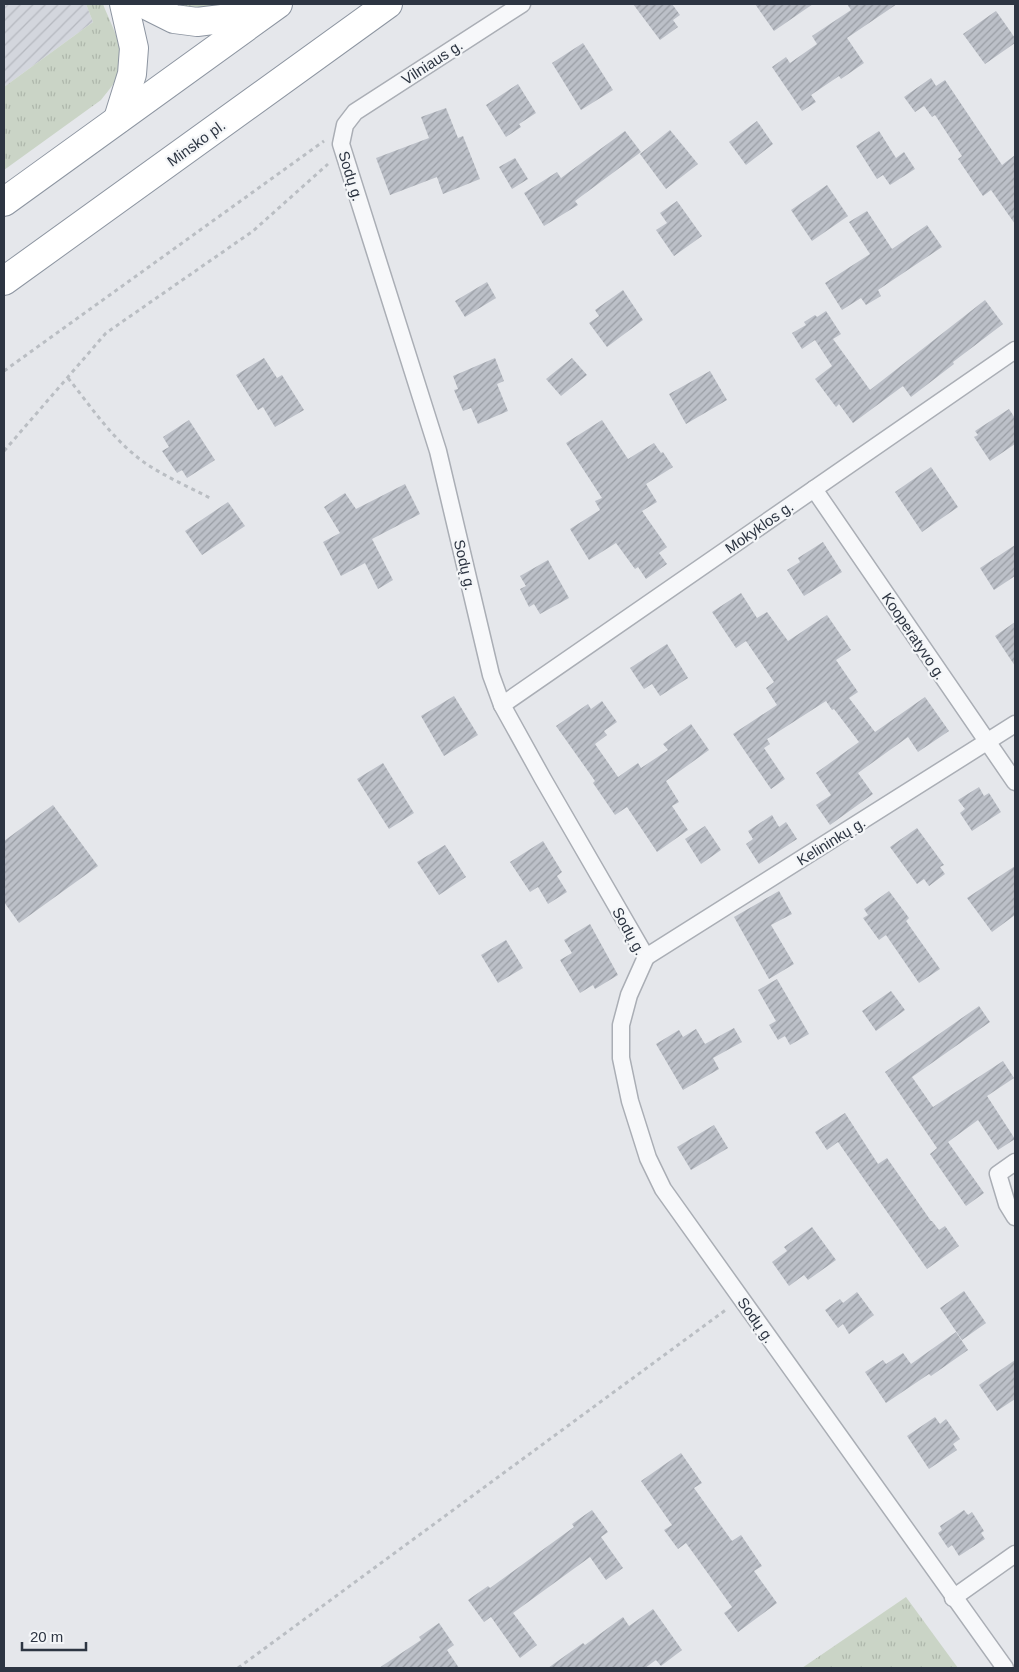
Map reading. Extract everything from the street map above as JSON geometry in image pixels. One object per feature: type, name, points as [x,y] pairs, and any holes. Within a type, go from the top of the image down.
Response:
[{"type":"highway","points":[[118,119],[132,74],[134,48],[124,4]]},
{"type":"highway","points":[[144,4],[174,18],[197,22],[271,9]]},
{"type":"highway","name":"Minsko pl.","points":[[4,281],[388,4]]},
{"type":"highway","points":[[4,202],[271,9]]},
{"type":"street","name":"Vilniaus g.","points":[[346,125],[355,112],[522,4]]},
{"type":"street","name":"Sodų g.","points":[[346,125],[341,144],[344,156],[438,452],[490,675],[502,705],[542,779],[646,957],[629,995],[621,1025],[621,1058],[630,1101],[648,1158],[663,1189],[953,1598],[1005,1668]]},
{"type":"street","name":"Mokyklos g.","points":[[502,705],[1015,350]]},
{"type":"street","name":"Kooperatyvo g.","points":[[814,489],[1015,782]]},
{"type":"street","name":"Kelininkų g.","points":[[646,957],[1015,724]]},
{"type":"street","points":[[1015,1162],[998,1174],[1008,1204],[1015,1217]]},
{"type":"street","points":[[953,1598],[1015,1554]]},
{"type":"path","points":[[4,371],[346,125]]},
{"type":"path","points":[[4,451],[106,333],[253,231],[325,166],[344,156]]},
{"type":"path","points":[[68,378],[109,429],[130,450],[149,465],[212,499]]},
{"type":"path","points":[[238,1668],[741,1299]]},
{"type":"shaded area","points":[[4,4],[86,4],[93,22],[4,87]]},
{"type":"green space","points":[[86,4],[103,4],[121,54],[120,70],[117,78],[101,100],[4,170],[4,87],[93,22]]},
{"type":"green space","points":[[168,4],[225,4],[197,8]]},
{"type":"green space","points":[[906,1597],[958,1668],[802,1668]]},
{"type":"building","points":[[633,4],[672,4],[680,15],[673,20],[678,27],[660,40]]},
{"type":"building","points":[[755,4],[813,4],[774,31]]},
{"type":"building","points":[[847,4],[897,4],[847,38],[864,63],[841,79],[839,76],[811,95],[816,102],[802,111],[772,67],[786,57],[790,63],[817,44],[812,36],[851,10]]},
{"type":"building","points":[[996,11],[1015,38],[1015,43],[985,64],[963,34]]},
{"type":"building","points":[[583,43],[613,90],[581,110],[552,63]]},
{"type":"building","points":[[931,78],[936,86],[945,80],[1002,165],[1015,155],[1015,224],[991,190],[983,196],[958,159],[962,156],[935,115],[932,117],[924,106],[915,112],[904,97]]},
{"type":"building","points":[[518,84],[536,113],[519,124],[521,127],[506,137],[486,105]]},
{"type":"building","points":[[446,108],[458,138],[463,136],[480,179],[443,194],[437,177],[390,195],[376,158],[429,138],[421,117]]},
{"type":"building","points":[[757,121],[773,144],[746,165],[729,142]]},
{"type":"building","points":[[670,130],[698,164],[666,189],[640,154]]},
{"type":"building","points":[[625,131],[641,152],[575,201],[578,205],[544,226],[524,193],[557,172],[561,178]]},
{"type":"building","points":[[879,131],[896,158],[904,152],[915,169],[890,185],[883,175],[877,179],[856,146]]},
{"type":"building","points":[[515,158],[528,179],[512,189],[499,167]]},
{"type":"building","points":[[827,185],[848,216],[812,241],[791,210]]},
{"type":"building","points":[[677,201],[702,236],[674,256],[656,230],[667,223],[660,213]]},
{"type":"building","points":[[867,211],[892,249],[927,225],[942,247],[878,290],[881,296],[866,305],[861,298],[842,310],[825,283],[870,254],[849,222]]},
{"type":"building","points":[[487,282],[496,298],[465,317],[455,301]]},
{"type":"building","points":[[623,290],[643,320],[607,347],[589,323],[599,316],[595,310]]},
{"type":"building","points":[[985,300],[1003,324],[911,397],[903,386],[853,423],[839,404],[836,407],[815,379],[832,366],[815,340],[802,349],[792,333],[806,325],[804,322],[826,311],[841,334],[833,339],[870,390]]},
{"type":"building","points":[[264,358],[277,378],[282,375],[304,410],[275,427],[263,407],[258,410],[236,375]]},
{"type":"building","points":[[495,358],[504,381],[497,384],[508,411],[478,424],[471,408],[463,411],[454,390],[458,389],[453,376]]},
{"type":"building","points":[[572,358],[587,375],[561,396],[546,379]]},
{"type":"building","points":[[710,371],[727,400],[686,424],[669,394]]},
{"type":"building","points":[[1009,409],[1015,418],[1015,444],[990,461],[974,437],[978,435],[975,431]]},
{"type":"building","points":[[189,420],[215,460],[187,478],[182,470],[177,473],[162,451],[169,447],[163,437]]},
{"type":"building","points":[[602,420],[628,459],[654,443],[673,467],[646,484],[657,502],[642,511],[667,547],[659,553],[667,564],[646,579],[638,567],[635,569],[616,543],[589,560],[570,529],[600,510],[595,501],[602,498],[566,443]]},
{"type":"building","points":[[931,467],[958,507],[922,532],[895,492]]},
{"type":"building","points":[[405,484],[420,514],[372,539],[393,580],[378,589],[365,563],[341,576],[323,542],[340,533],[324,507],[345,493],[356,509]]},
{"type":"building","points":[[228,502],[245,526],[202,555],[185,531]]},
{"type":"building","points":[[823,542],[842,572],[804,596],[787,570],[800,562],[798,558]]},
{"type":"building","points":[[1015,545],[1015,576],[994,590],[980,568]]},
{"type":"building","points":[[548,560],[569,598],[540,614],[534,604],[529,607],[520,589],[526,586],[520,576]]},
{"type":"building","points":[[741,593],[757,618],[767,612],[788,641],[827,615],[851,650],[836,660],[858,692],[849,698],[875,732],[925,697],[949,731],[918,752],[908,737],[858,773],[873,794],[830,825],[816,805],[831,795],[816,773],[859,742],[826,701],[767,739],[770,744],[764,748],[785,779],[771,789],[733,734],[777,705],[766,688],[774,682],[746,641],[736,648],[712,612]]},
{"type":"building","points":[[1015,622],[1015,666],[995,636]]},
{"type":"building","points":[[667,644],[688,678],[660,696],[652,684],[644,689],[630,668]]},
{"type":"building","points":[[454,696],[478,735],[444,756],[421,716]]},
{"type":"building","points":[[602,701],[617,722],[604,731],[607,735],[595,744],[618,777],[638,763],[641,768],[668,750],[663,744],[691,724],[709,750],[666,781],[679,802],[672,806],[688,830],[657,852],[627,807],[615,815],[593,783],[595,781],[556,726],[588,704],[591,709]]},
{"type":"building","points":[[383,763],[414,813],[389,829],[357,779]]},
{"type":"building","points":[[979,787],[984,796],[989,793],[1001,812],[972,831],[960,813],[965,809],[958,800]]},
{"type":"building","points":[[53,805],[98,866],[19,923],[4,902],[4,841]]},
{"type":"building","points":[[772,815],[779,827],[786,822],[797,839],[759,864],[746,844],[753,839],[748,831]]},
{"type":"building","points":[[705,826],[721,850],[701,864],[685,839]]},
{"type":"building","points":[[917,828],[944,865],[940,867],[945,874],[929,886],[924,879],[917,884],[890,847]]},
{"type":"building","points":[[543,841],[562,872],[557,876],[567,892],[548,904],[538,887],[530,892],[510,862]]},
{"type":"building","points":[[445,845],[466,877],[439,895],[417,862]]},
{"type":"building","points":[[1015,866],[1015,915],[992,932],[967,898]]},
{"type":"building","points":[[779,891],[792,914],[771,925],[794,964],[769,979],[734,917]]},
{"type":"building","points":[[889,891],[909,918],[906,921],[940,969],[919,983],[886,935],[879,940],[863,918],[868,915],[864,909]]},
{"type":"building","points":[[590,924],[618,975],[595,989],[593,985],[580,993],[560,960],[572,953],[564,940]]},
{"type":"building","points":[[506,940],[523,968],[498,983],[481,955]]},
{"type":"building","points":[[777,979],[809,1034],[790,1045],[785,1036],[778,1040],[769,1025],[776,1021],[758,990]]},
{"type":"building","points":[[891,991],[905,1010],[876,1031],[862,1011]]},
{"type":"building","points":[[979,1006],[990,1022],[912,1077],[933,1107],[1003,1061],[1014,1078],[987,1096],[1015,1139],[998,1150],[978,1120],[948,1142],[984,1193],[966,1206],[930,1154],[937,1148],[885,1072]]},
{"type":"building","points":[[734,1028],[742,1042],[713,1058],[719,1069],[683,1090],[656,1044],[679,1030],[683,1037],[696,1029],[705,1044]]},
{"type":"building","points":[[845,1113],[878,1164],[887,1158],[931,1221],[939,1230],[945,1226],[959,1246],[927,1269],[838,1142],[827,1150],[815,1132]]},
{"type":"building","points":[[714,1125],[728,1148],[691,1170],[677,1147]]},
{"type":"building","points":[[812,1227],[836,1260],[808,1280],[804,1275],[789,1286],[772,1262],[787,1251],[784,1247]]},
{"type":"building","points":[[964,1291],[986,1323],[962,1340],[940,1308]]},
{"type":"building","points":[[857,1292],[874,1315],[849,1334],[843,1324],[838,1328],[825,1310],[840,1299],[843,1303]]},
{"type":"building","points":[[956,1332],[968,1350],[931,1376],[929,1374],[886,1403],[865,1372],[883,1360],[886,1364],[903,1353],[911,1364]]},
{"type":"building","points":[[1015,1360],[1015,1399],[997,1411],[979,1385]]},
{"type":"building","points":[[935,1417],[940,1424],[946,1419],[960,1439],[953,1444],[957,1450],[929,1469],[907,1436]]},
{"type":"building","points":[[681,1453],[702,1483],[694,1488],[732,1541],[741,1535],[762,1566],[754,1571],[777,1603],[738,1632],[724,1613],[732,1607],[686,1543],[678,1549],[664,1530],[672,1525],[641,1481]]},
{"type":"building","points":[[592,1510],[608,1532],[601,1537],[623,1568],[606,1580],[590,1557],[513,1613],[537,1645],[520,1658],[491,1617],[484,1622],[468,1600],[488,1586],[490,1588],[574,1527],[572,1524]]},
{"type":"building","points":[[964,1510],[968,1515],[972,1512],[984,1531],[981,1533],[985,1539],[959,1556],[952,1545],[948,1548],[938,1533],[942,1530],[940,1526]]},
{"type":"building","points":[[653,1609],[682,1650],[661,1666],[656,1660],[645,1668],[548,1668],[583,1643],[585,1645],[623,1617],[629,1626]]},
{"type":"building","points":[[439,1623],[454,1645],[447,1650],[459,1668],[379,1668],[421,1640],[419,1637]]}]
